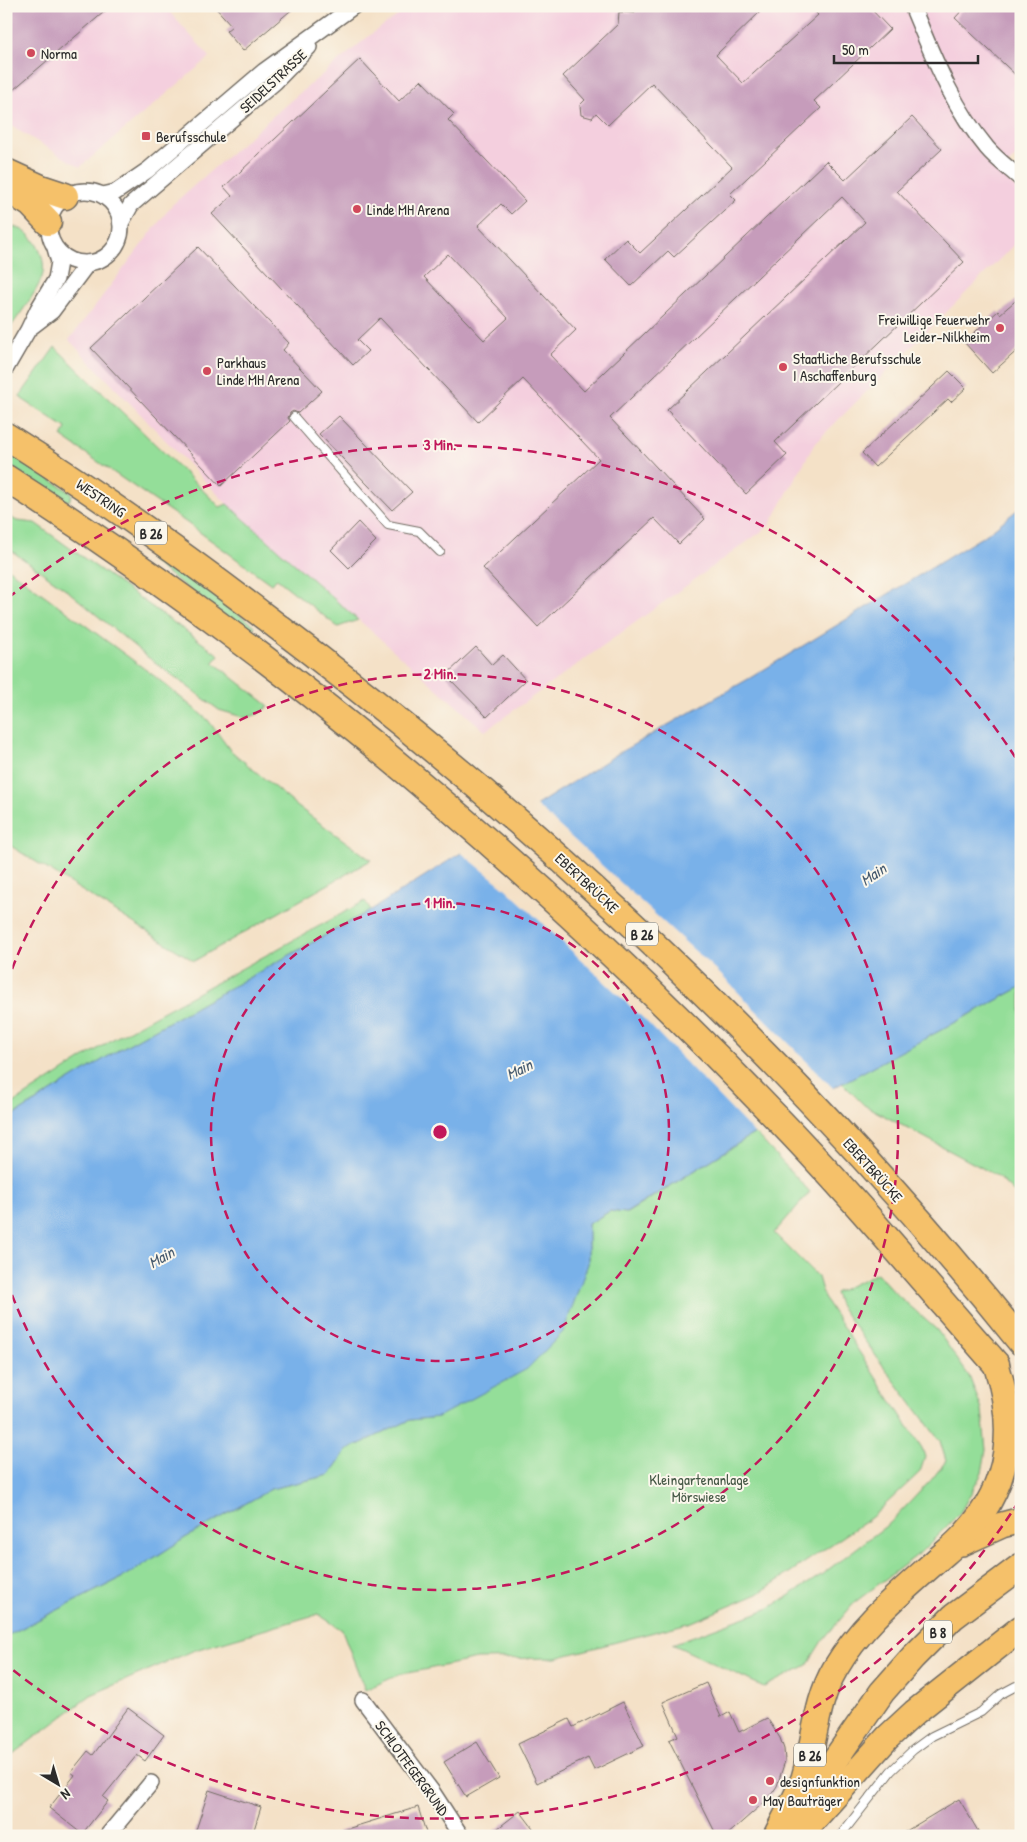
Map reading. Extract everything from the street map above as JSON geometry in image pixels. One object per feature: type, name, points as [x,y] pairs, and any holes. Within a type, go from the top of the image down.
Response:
[{"type":"highway","points":[[6,172],[41,188],[65,196]]},
{"type":"highway","points":[[6,188],[31,204],[48,222]]},
{"type":"highway","name":"WESTRING","points":[[6,436],[192,561],[265,617]]},
{"type":"highway","name":"B 26","points":[[10,481],[162,585],[245,645],[347,724],[453,812],[563,909],[712,1052],[814,1157],[996,1364]]},
{"type":"highway","name":"EBERTBRÜCKE","points":[[265,617],[339,673],[462,773],[624,917],[731,1020],[800,1091],[981,1292],[1021,1342]]},
{"type":"main road","points":[[996,1364],[1021,1394]]},
{"type":"main road","points":[[947,1552],[966,1534],[982,1514],[994,1491],[1003,1467],[1008,1441],[1008,1415],[1004,1388],[996,1364]]},
{"type":"main road","points":[[947,1552],[974,1536],[1021,1520]]},
{"type":"main road","name":"B 26","points":[[776,1836],[803,1779],[824,1694],[834,1670],[865,1628],[947,1552]]},
{"type":"main road","name":"B 8","points":[[782,1836],[882,1692],[913,1657],[953,1617],[1011,1573]]},
{"type":"main road","points":[[798,1836],[888,1737],[915,1712],[1021,1628]]},
{"type":"main road","name":"B 8","points":[[798,1836],[838,1755]]},
{"type":"street","name":"SEIDELSTRASSE","points":[[103,195],[116,192],[148,170],[264,71],[354,6]]},
{"type":"street","points":[[912,6],[939,72],[962,114],[988,149],[1021,179]]},
{"type":"street","name":"SEIDELSTRASSE","points":[[121,223],[130,205],[275,82],[336,19]]},
{"type":"street","points":[[6,368],[56,279],[59,262],[48,231],[51,212],[65,196],[82,190],[103,195],[114,205],[119,213],[121,232],[112,251],[103,258],[88,263],[73,262],[60,254],[55,248]]},
{"type":"street","points":[[28,330],[52,311],[88,263]]},
{"type":"street","name":"SCHLOTFEGERGRUND","points":[[362,1700],[433,1793],[461,1836]]},
{"type":"street","points":[[107,1836],[151,1783]]},
{"type":"lane","points":[[294,417],[388,526],[420,531],[440,552]]},
{"type":"lane","points":[[840,1836],[891,1771],[913,1750],[932,1736],[981,1712],[1001,1694],[1016,1686],[1021,1689]]},
{"type":"shaded area","points":[[6,6],[164,6],[210,57],[80,167],[6,123]]},
{"type":"shaded area","points":[[412,6],[1021,6],[1021,151],[1000,173],[1021,193],[1021,238],[815,443],[769,526],[485,731],[227,504],[69,340],[172,205],[289,102],[374,32]]},
{"type":"green space","points":[[6,226],[18,228],[30,236],[39,248],[42,256],[43,270],[35,292],[6,334]]},
{"type":"green space","points":[[55,347],[220,507],[227,504],[358,620],[338,627],[277,579],[271,584],[187,523],[62,437],[66,428],[20,396]]},
{"type":"green space","points":[[6,450],[70,492],[72,495],[69,501],[61,499],[6,464]]},
{"type":"green space","points":[[6,515],[17,521],[35,523],[219,655],[213,662],[269,706],[258,714],[246,718],[219,710],[145,655],[63,587],[6,547]]},
{"type":"green space","points":[[153,553],[157,553],[255,626],[248,635],[149,559]]},
{"type":"green space","points":[[6,567],[157,678],[208,720],[230,750],[298,807],[371,860],[194,961],[6,843]]},
{"type":"green space","points":[[365,901],[371,910],[120,1049],[6,1120],[6,1108],[113,1039]]},
{"type":"green space","points":[[1021,987],[1021,1199],[997,1176],[864,1105],[842,1083]]},
{"type":"green space","name":"Kleingartenanlage Mörswiese","points":[[755,1133],[810,1192],[774,1233],[818,1277],[824,1298],[922,1448],[925,1457],[920,1472],[872,1517],[758,1594],[692,1622],[556,1658],[477,1659],[398,1675],[365,1690],[342,1630],[318,1614],[195,1650],[91,1695],[6,1759],[6,1636],[127,1575],[185,1538],[271,1489],[329,1475],[347,1450],[410,1420],[438,1417],[588,1264],[588,1224],[610,1211],[627,1213]]},
{"type":"green space","points":[[877,1273],[892,1290],[937,1330],[969,1376],[982,1410],[986,1450],[982,1473],[960,1513],[920,1553],[855,1602],[822,1641],[807,1665],[764,1687],[672,1644],[770,1608],[821,1575],[890,1523],[932,1479],[946,1461],[940,1441],[839,1305],[835,1293]]},
{"type":"water","name":"Main","points":[[1021,507],[1021,987],[822,1094],[626,1213],[610,1211],[588,1224],[588,1264],[563,1332],[527,1369],[438,1417],[410,1420],[347,1450],[329,1475],[271,1489],[185,1538],[127,1575],[6,1636],[6,1120],[120,1049],[371,910],[619,753],[750,678],[987,534]]},
{"type":"pier","points":[[535,804],[719,973],[835,1090],[756,1135],[645,1020],[506,889],[459,851]]},
{"type":"building","name":"Norma","points":[[6,6],[111,6],[6,96]]},
{"type":"building","points":[[214,6],[296,6],[243,51],[226,31],[232,26]]},
{"type":"building","points":[[635,6],[766,6],[716,55],[743,83],[818,15],[810,6],[868,6],[890,29],[814,101],[821,108],[730,194],[736,200],[674,257],[668,251],[631,286],[605,259],[626,239],[640,253],[732,167],[652,83],[608,125],[596,113],[592,118],[581,115],[580,105],[585,100],[563,76],[618,24],[619,12],[635,13]]},
{"type":"building","points":[[966,6],[1021,6],[1021,80],[955,18]]},
{"type":"building","name":"Staatliche Berufsschule I Aschaffenburg","points":[[360,59],[399,101],[421,80],[454,114],[448,120],[525,201],[511,214],[501,204],[478,226],[576,330],[550,355],[584,391],[826,161],[845,180],[912,117],[942,149],[897,191],[964,262],[775,442],[787,455],[746,494],[667,410],[865,222],[842,197],[610,418],[705,519],[679,544],[654,518],[538,627],[483,568],[599,459],[523,379],[478,422],[380,318],[357,340],[368,351],[353,365],[212,214],[232,196],[224,187]],"holes":[[[448,254],[508,318],[484,340],[424,277]]]},
{"type":"building","name":"Parkhaus Linde MH Arena","points":[[198,247],[289,343],[283,350],[322,391],[298,413],[293,411],[290,413],[288,418],[290,421],[221,486],[91,348]]},
{"type":"building","name":"Freiwillige Feuerwehr Leider-Nilkheim","points":[[1021,296],[1021,347],[992,373],[964,342],[998,311],[1000,314]]},
{"type":"building","points":[[949,371],[966,388],[951,402],[948,399],[875,467],[862,453]]},
{"type":"building","points":[[339,416],[412,492],[392,510],[319,434]]},
{"type":"building","points":[[358,522],[376,541],[349,568],[331,550]]},
{"type":"building","points":[[476,647],[492,665],[503,655],[526,680],[487,717],[446,675]]},
{"type":"building","points":[[706,1683],[721,1717],[730,1712],[739,1732],[767,1718],[780,1738],[784,1749],[785,1761],[777,1786],[769,1798],[726,1836],[717,1836],[669,1740],[678,1736],[663,1702]]},
{"type":"building","points":[[623,1702],[644,1746],[594,1770],[588,1758],[537,1783],[518,1744],[569,1719],[573,1727]]},
{"type":"building","points":[[128,1708],[164,1735],[145,1761],[137,1755],[103,1797],[108,1801],[82,1834],[49,1808],[75,1775],[71,1772],[88,1751],[93,1755]]},
{"type":"building","points":[[477,1742],[499,1778],[466,1797],[444,1762]]},
{"type":"building","points":[[209,1790],[261,1807],[252,1836],[194,1836]]},
{"type":"building","points":[[959,1799],[981,1836],[898,1836]]},
{"type":"building","points":[[418,1807],[427,1836],[337,1836],[337,1832]]},
{"type":"building","points":[[520,1811],[539,1836],[488,1836]]},
{"type":"place","name":"Norma","points":[[31,53]]},
{"type":"place","name":"Berufsschule","points":[[146,136]]},
{"type":"place","name":"Linde MH Arena","points":[[357,209]]},
{"type":"place","name":"Freiwillige Feuerwehr Leider-Nilkheim","points":[[1000,328]]},
{"type":"place","name":"Staatliche Berufsschule I Aschaffenburg","points":[[783,367]]},
{"type":"place","name":"Parkhaus Linde MH Arena","points":[[207,371]]},
{"type":"place","name":"designfunktion","points":[[770,1781]]},
{"type":"place","name":"May Bauträger","points":[[753,1800]]}]
